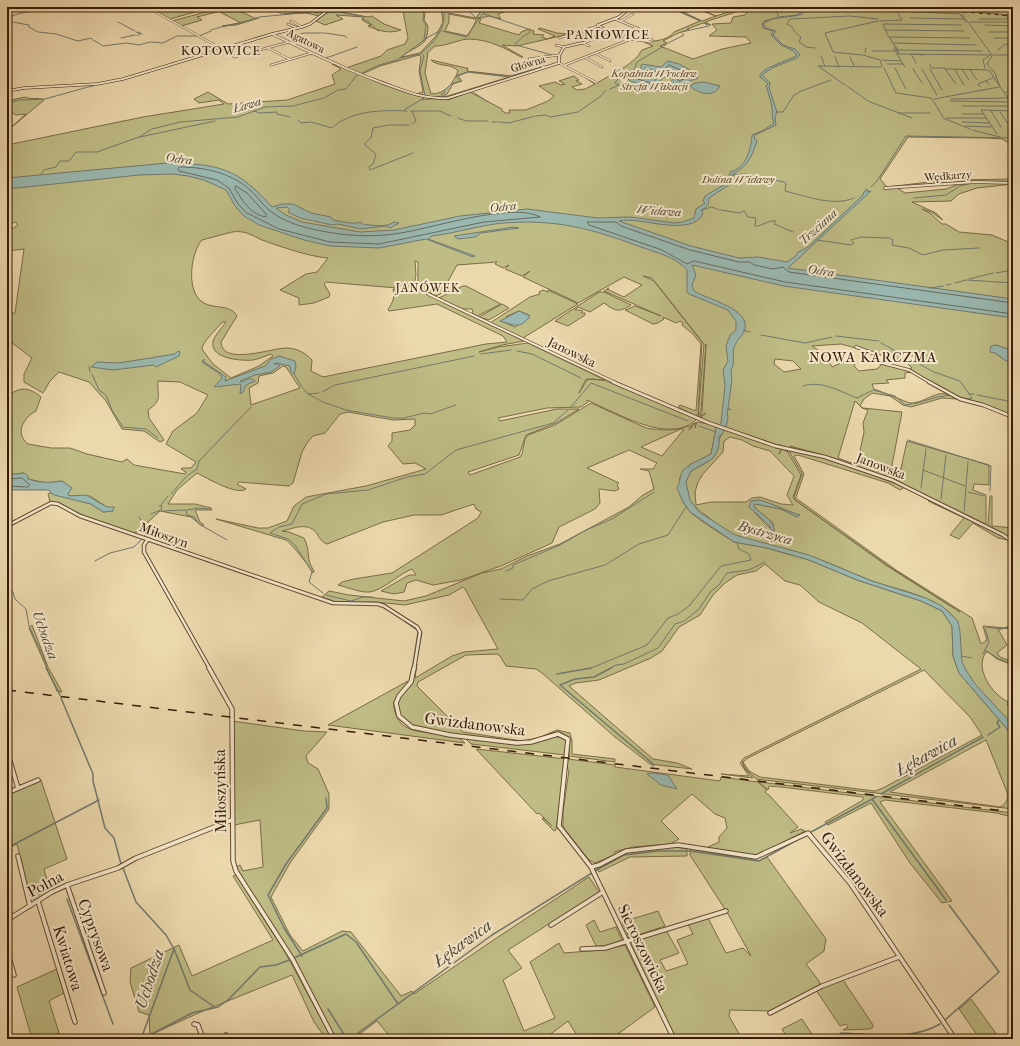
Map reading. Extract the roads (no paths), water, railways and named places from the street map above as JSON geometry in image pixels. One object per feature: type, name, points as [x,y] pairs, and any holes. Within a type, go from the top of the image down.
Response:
[{"type":"street","points":[[147,7],[235,57],[290,42]]},
{"type":"street","points":[[7,91],[21,88],[99,84],[221,50],[272,34],[302,27],[310,24],[332,7]]},
{"type":"street","points":[[559,38],[615,19],[631,7]]},
{"type":"street","points":[[971,9],[986,7]]},
{"type":"street","points":[[621,21],[634,14]]},
{"type":"street","points":[[598,26],[609,32],[631,40],[652,42],[643,36],[646,33],[644,31],[615,19]]},
{"type":"street","points":[[291,21],[302,27]]},
{"type":"street","points":[[288,24],[298,28]]},
{"type":"street","points":[[579,32],[594,39]]},
{"type":"street","points":[[556,45],[564,47],[583,43],[609,32]]},
{"type":"street","name":"Agatowa","points":[[272,34],[359,75],[425,97]]},
{"type":"street","points":[[565,66],[631,40]]},
{"type":"street","points":[[583,43],[589,46]]},
{"type":"street","name":"Główna","points":[[425,97],[443,99],[559,63],[559,55],[564,47]]},
{"type":"street","points":[[268,48],[290,59]]},
{"type":"street","points":[[271,64],[312,53]]},
{"type":"street","points":[[596,54],[610,61]]},
{"type":"street","points":[[544,67],[529,59],[559,55]]},
{"type":"street","points":[[586,58],[602,67]]},
{"type":"street","points":[[559,63],[597,83]]},
{"type":"street","name":"Wędkarzy","points":[[885,188],[975,182],[1013,183]]},
{"type":"street","name":"Janowska","points":[[428,294],[595,374],[710,423],[775,446],[825,456],[892,480],[993,530],[1013,542]]},
{"type":"street","points":[[856,347],[875,354],[878,362],[905,368],[920,374],[960,399],[983,405],[1013,417]]},
{"type":"street","name":"Miłoszyn","points":[[7,526],[45,505],[55,504],[80,516],[319,599],[338,604],[381,604],[418,628],[420,633],[411,683]]},
{"type":"street","name":"Miłoszyńska","points":[[148,539],[144,545],[144,552],[232,709],[233,861],[236,871],[292,960],[334,1039]]},
{"type":"street","name":"Gwizdanowska","points":[[411,683],[397,698],[396,710],[404,722],[417,730],[520,743],[533,742],[554,733],[565,736],[569,742],[559,826],[587,864],[592,867],[626,851],[678,845],[756,857],[808,833],[845,877],[955,1039]]},
{"type":"street","points":[[7,751],[18,788]]},
{"type":"street","points":[[7,793],[38,780]]},
{"type":"street","name":"Polna","points":[[7,920],[38,900],[67,885],[118,868],[136,858],[232,820]]},
{"type":"street","points":[[18,856],[30,906]]},
{"type":"street","name":"Sieroszowicka","points":[[592,867],[674,1039]]},
{"type":"street","name":"Cyprysowa","points":[[67,885],[104,993]]},
{"type":"street","points":[[551,925],[603,892]]},
{"type":"street","name":"Kwiatowa","points":[[38,900],[75,1022]]},
{"type":"street","points":[[582,949],[605,948],[726,911]]},
{"type":"street","points":[[7,950],[14,975]]},
{"type":"street","points":[[770,1013],[822,986],[899,957]]},
{"type":"street","points":[[194,1024],[198,1025],[203,1039]]},
{"type":"street","points":[[838,1039],[841,1036],[846,1039]]},
{"type":"water","points":[[857,7],[833,11],[813,9],[803,11],[802,14],[797,15],[802,11],[811,8],[835,10]]},
{"type":"water","points":[[797,15],[772,19],[763,24],[766,28],[776,31],[773,35],[783,45],[795,49],[800,55],[797,58],[772,68],[762,75],[770,83],[769,88],[777,112],[775,117],[776,125],[755,135],[754,138],[757,141],[749,160],[742,168],[733,174],[732,183],[709,198],[708,205],[702,210],[703,214],[696,221],[687,225],[664,225],[628,220],[619,221],[691,246],[739,258],[758,257],[787,262],[796,256],[797,253],[808,247],[862,196],[866,189],[868,190],[867,192],[871,191],[788,268],[1013,299],[1013,318],[784,286],[692,265],[696,275],[692,285],[694,291],[718,301],[736,311],[742,317],[745,324],[744,332],[737,341],[733,351],[733,364],[731,371],[732,380],[728,408],[731,410],[727,409],[728,419],[725,430],[719,437],[719,446],[712,459],[691,471],[686,482],[690,500],[699,512],[735,535],[809,555],[872,581],[926,598],[942,606],[958,621],[962,662],[966,670],[975,684],[1012,724],[1013,736],[959,673],[953,656],[952,626],[942,611],[921,601],[857,580],[809,560],[767,548],[734,542],[690,512],[683,502],[677,488],[682,472],[686,467],[711,454],[716,428],[721,423],[725,385],[723,370],[728,361],[726,346],[730,335],[736,330],[736,321],[728,310],[689,294],[687,292],[687,270],[672,259],[660,253],[590,230],[558,224],[523,222],[477,227],[432,236],[428,239],[475,256],[473,257],[426,239],[379,248],[330,246],[304,240],[259,225],[244,216],[235,206],[226,190],[204,180],[172,174],[139,175],[7,189],[7,178],[167,163],[201,165],[226,171],[237,176],[248,184],[272,207],[282,204],[293,204],[311,213],[331,217],[333,220],[354,223],[361,222],[362,224],[378,226],[391,224],[394,222],[399,223],[390,228],[386,226],[361,229],[338,224],[332,225],[300,218],[288,212],[290,210],[287,207],[276,208],[286,215],[302,222],[360,232],[394,230],[460,216],[527,209],[598,218],[631,217],[674,223],[683,222],[694,218],[696,209],[705,203],[703,201],[705,196],[729,182],[730,172],[740,167],[747,158],[752,135],[764,130],[774,123],[771,102],[766,86],[768,84],[760,77],[760,74],[768,68],[797,55],[792,50],[781,45],[771,35],[773,31],[763,28],[762,24],[764,21],[779,17]]},
{"type":"water","points":[[668,61],[679,64],[692,71],[689,75],[698,78],[673,87],[668,85],[674,78],[663,77],[658,84],[670,87],[660,91],[630,81],[627,78],[640,69],[642,64],[661,67]]},
{"type":"water","points":[[704,82],[720,86],[714,92],[706,94],[690,86],[695,83]]},
{"type":"water","points":[[514,227],[519,228],[481,233],[475,237],[458,239],[454,236]]},
{"type":"water","points":[[519,311],[530,316],[520,325],[513,325],[500,321]]},
{"type":"water","points":[[996,345],[1008,349],[1013,346],[1013,361],[1006,361],[995,353],[990,352],[991,346]]},
{"type":"water","points":[[178,351],[180,352],[179,356],[156,367],[154,365],[113,370],[91,367],[97,362],[119,363],[175,354]]},
{"type":"water","points":[[279,356],[295,361],[296,367],[294,374],[291,372],[290,366],[275,363],[274,364],[278,364],[280,366],[271,372],[255,375],[240,381],[243,382],[247,379],[253,379],[255,381],[246,385],[243,392],[240,394],[241,384],[214,387],[222,378],[220,374],[202,362],[204,359],[204,362],[226,377],[225,381],[265,366],[271,359]]},
{"type":"water","points":[[24,473],[28,476],[28,479],[37,481],[62,481],[72,488],[68,494],[69,496],[86,495],[107,507],[114,507],[113,511],[103,512],[91,504],[54,495],[48,490],[7,490],[7,475]]},
{"type":"water","points":[[759,500],[800,515],[797,517],[781,509],[755,504],[754,506],[756,509],[771,521],[774,532],[769,525],[749,507],[751,501]]},
{"type":"water","points":[[647,774],[668,775],[677,789],[661,785]]},
{"type":"waterway","points":[[7,17],[45,7]]},
{"type":"waterway","points":[[269,7],[282,14]]},
{"type":"waterway","name":"Ława","points":[[254,111],[265,107],[293,106],[324,98],[338,90],[346,89],[356,76],[379,65],[397,60],[424,40],[426,25],[423,21],[424,7]]},
{"type":"waterway","points":[[442,7],[445,13]]},
{"type":"waterway","points":[[468,7],[468,10],[476,18]]},
{"type":"waterway","points":[[479,18],[490,7]]},
{"type":"waterway","points":[[670,7],[701,21]]},
{"type":"waterway","points":[[764,7],[765,9],[774,11]]},
{"type":"waterway","points":[[880,21],[902,20],[894,7]]},
{"type":"waterway","name":"Widawa","points":[[776,11],[779,17]]},
{"type":"waterway","points":[[901,11],[960,14],[966,22]]},
{"type":"waterway","points":[[259,17],[312,12]]},
{"type":"waterway","points":[[326,13],[339,12],[364,17],[363,19],[369,22],[378,31]]},
{"type":"waterway","points":[[314,13],[323,13]]},
{"type":"waterway","points":[[425,96],[420,71],[424,56],[421,53],[430,45],[443,26],[444,14]]},
{"type":"waterway","points":[[484,14],[528,29]]},
{"type":"waterway","points":[[962,14],[967,22]]},
{"type":"waterway","points":[[795,32],[792,27],[787,24],[790,19],[850,16],[878,19]]},
{"type":"waterway","points":[[222,27],[258,18]]},
{"type":"waterway","points":[[910,18],[963,19]]},
{"type":"waterway","points":[[442,31],[466,37],[479,19]]},
{"type":"waterway","points":[[979,19],[1008,19]]},
{"type":"waterway","points":[[1008,19],[1013,25]]},
{"type":"waterway","points":[[7,21],[29,25],[29,27],[38,32]]},
{"type":"waterway","points":[[862,55],[833,52],[825,33],[878,21]]},
{"type":"waterway","points":[[118,22],[135,31]]},
{"type":"waterway","points":[[968,22],[991,54]]},
{"type":"waterway","points":[[970,22],[1010,22]]},
{"type":"waterway","points":[[887,33],[883,24],[961,25]]},
{"type":"waterway","points":[[985,25],[1013,26]]},
{"type":"waterway","points":[[668,43],[684,35],[681,32],[709,26]]},
{"type":"waterway","points":[[211,30],[221,27]]},
{"type":"waterway","points":[[526,35],[530,32],[529,30]]},
{"type":"waterway","points":[[886,30],[964,31]]},
{"type":"waterway","points":[[199,36],[211,31]]},
{"type":"waterway","points":[[425,39],[439,31]]},
{"type":"waterway","points":[[39,32],[56,34],[78,41],[91,38],[94,41]]},
{"type":"waterway","points":[[136,32],[141,34]]},
{"type":"waterway","points":[[138,32],[142,34]]},
{"type":"waterway","points":[[989,32],[1013,32]]},
{"type":"waterway","points":[[289,37],[304,33],[324,33]]},
{"type":"waterway","points":[[325,33],[345,36],[347,38]]},
{"type":"waterway","points":[[796,33],[801,37],[799,42],[806,47],[815,48]]},
{"type":"waterway","points":[[887,34],[895,46]]},
{"type":"waterway","points":[[121,38],[135,35]]},
{"type":"waterway","points":[[515,44],[525,35]]},
{"type":"waterway","points":[[127,43],[139,45],[150,42],[163,43],[177,36],[197,36]]},
{"type":"waterway","points":[[890,37],[970,38]]},
{"type":"waterway","points":[[994,38],[1013,38]]},
{"type":"waterway","points":[[95,41],[103,46],[126,43]]},
{"type":"waterway","points":[[998,50],[1004,45],[1013,42]]},
{"type":"waterway","points":[[894,43],[976,45]]},
{"type":"waterway","points":[[610,89],[619,85],[615,83],[617,80],[628,72],[634,70],[637,62],[667,44]]},
{"type":"waterway","points":[[516,45],[552,55]]},
{"type":"waterway","points":[[326,58],[357,47]]},
{"type":"waterway","points":[[895,47],[899,54],[911,54]]},
{"type":"waterway","points":[[865,53],[866,48]]},
{"type":"waterway","points":[[894,48],[905,67]]},
{"type":"waterway","points":[[898,50],[982,51]]},
{"type":"waterway","points":[[872,51],[895,51]]},
{"type":"waterway","points":[[400,58],[420,54]]},
{"type":"waterway","points":[[911,54],[916,63]]},
{"type":"waterway","points":[[914,54],[992,55]]},
{"type":"waterway","points":[[914,54],[922,55]]},
{"type":"waterway","points":[[863,55],[880,60],[882,66]]},
{"type":"waterway","points":[[993,55],[1013,55]]},
{"type":"waterway","points":[[821,56],[825,66]]},
{"type":"waterway","points":[[985,68],[983,60],[989,56]]},
{"type":"waterway","points":[[992,56],[987,64],[995,73],[1000,86]]},
{"type":"waterway","points":[[835,57],[839,66]]},
{"type":"waterway","points":[[850,57],[854,66]]},
{"type":"waterway","points":[[882,60],[901,61]]},
{"type":"waterway","points":[[887,64],[903,64]]},
{"type":"waterway","points":[[839,66],[818,66],[845,85]]},
{"type":"waterway","points":[[839,66],[881,67]]},
{"type":"waterway","points":[[433,97],[443,96],[441,94],[445,93],[444,91],[451,84],[460,81],[456,76],[467,72],[511,76],[542,67]]},
{"type":"waterway","points":[[884,68],[896,93],[931,98],[933,101]]},
{"type":"waterway","points":[[895,68],[906,89]]},
{"type":"waterway","points":[[932,68],[945,68]]},
{"type":"waterway","points":[[913,69],[922,83]]},
{"type":"waterway","points":[[922,69],[937,95]]},
{"type":"waterway","points":[[930,69],[942,90]]},
{"type":"waterway","points":[[956,84],[945,69],[962,69]]},
{"type":"waterway","points":[[962,69],[989,70],[1000,86]]},
{"type":"waterway","points":[[962,69],[969,80]]},
{"type":"waterway","points":[[955,70],[964,85]]},
{"type":"waterway","points":[[970,70],[977,80]]},
{"type":"waterway","points":[[980,87],[978,84],[993,78]]},
{"type":"waterway","points":[[799,92],[831,80]]},
{"type":"waterway","points":[[986,81],[989,84]]},
{"type":"waterway","points":[[89,87],[93,86]]},
{"type":"waterway","points":[[847,86],[868,101],[899,113]]},
{"type":"waterway","points":[[1000,86],[1005,94]]},
{"type":"waterway","points":[[7,103],[20,100],[45,99],[88,87]]},
{"type":"waterway","points":[[934,99],[999,87]]},
{"type":"waterway","points":[[1005,93],[1013,88]]},
{"type":"waterway","points":[[536,116],[545,115],[551,117],[578,112],[601,96],[606,90]]},
{"type":"waterway","points":[[473,92],[488,102]]},
{"type":"waterway","points":[[776,112],[783,112],[794,95],[798,93]]},
{"type":"waterway","points":[[404,110],[424,98]]},
{"type":"waterway","points":[[951,99],[1008,98]]},
{"type":"waterway","points":[[1008,98],[1010,102]]},
{"type":"waterway","points":[[421,100],[431,99]]},
{"type":"waterway","points":[[441,100],[448,99]]},
{"type":"waterway","points":[[950,101],[1010,102]]},
{"type":"waterway","points":[[934,102],[943,117]]},
{"type":"waterway","points":[[962,106],[1013,106],[1010,102]]},
{"type":"waterway","points":[[997,134],[981,110],[1013,111]]},
{"type":"waterway","name":"Ława","points":[[41,174],[44,170],[56,167],[60,161],[69,161],[76,152],[97,152],[139,137],[152,129],[180,122],[238,117],[254,111]]},
{"type":"waterway","points":[[254,111],[260,113],[277,112],[277,114],[290,117]]},
{"type":"waterway","points":[[298,120],[301,123],[311,122],[332,128],[340,122],[358,114],[378,111],[407,111]]},
{"type":"waterway","points":[[412,111],[440,111],[451,116]]},
{"type":"waterway","points":[[412,111],[416,121],[412,124]]},
{"type":"waterway","points":[[991,111],[1001,127]]},
{"type":"waterway","points":[[1008,111],[1013,118]]},
{"type":"waterway","points":[[1000,112],[1013,131]]},
{"type":"waterway","points":[[899,113],[930,113]]},
{"type":"waterway","points":[[899,113],[912,118]]},
{"type":"waterway","points":[[962,114],[983,114]]},
{"type":"waterway","points":[[499,122],[509,123],[535,116]]},
{"type":"waterway","points":[[458,118],[466,121],[488,121]]},
{"type":"waterway","points":[[943,118],[970,129]]},
{"type":"waterway","points":[[947,118],[986,118]]},
{"type":"waterway","points":[[140,137],[215,121]]},
{"type":"waterway","points":[[492,122],[497,122]]},
{"type":"waterway","points":[[962,122],[989,123]]},
{"type":"waterway","points":[[409,125],[389,125],[373,128],[371,138],[364,144],[376,154],[373,164],[369,167],[370,170],[413,153]]},
{"type":"waterway","points":[[965,126],[991,127]]},
{"type":"waterway","points":[[972,130],[1000,137]]},
{"type":"waterway","points":[[871,187],[877,181],[906,136],[1013,138]]},
{"type":"waterway","name":"Widawa","points":[[732,175],[743,174]]},
{"type":"waterway","points":[[745,174],[784,182],[786,184],[785,191],[820,200],[837,201],[854,198]]},
{"type":"waterway","name":"Trzciana","points":[[960,182],[1013,181]]},
{"type":"waterway","name":"Trzciana","points":[[928,184],[959,182]]},
{"type":"waterway","points":[[914,198],[946,195],[960,186],[972,183]]},
{"type":"waterway","points":[[701,210],[712,207],[719,210]]},
{"type":"waterway","points":[[721,210],[739,213],[744,211],[748,217],[756,218],[755,226],[770,221],[776,221],[774,224],[793,232]]},
{"type":"waterway","points":[[817,240],[851,245],[854,243],[851,240],[861,237],[889,238],[893,240],[892,245],[909,248],[923,255],[943,250],[979,248]]},
{"type":"waterway","points":[[996,273],[1013,270]]},
{"type":"waterway","points":[[969,279],[993,273]]},
{"type":"waterway","points":[[955,283],[966,280]]},
{"type":"waterway","points":[[967,280],[1013,283]]},
{"type":"waterway","points":[[946,285],[951,284]]},
{"type":"waterway","points":[[930,288],[943,286]]},
{"type":"waterway","points":[[743,330],[750,332]]},
{"type":"waterway","points":[[761,335],[805,343],[832,337]]},
{"type":"waterway","points":[[836,336],[879,341]]},
{"type":"waterway","points":[[881,343],[934,372],[960,381],[969,394]]},
{"type":"waterway","points":[[481,354],[511,350]]},
{"type":"waterway","points":[[517,351],[532,354],[581,378]]},
{"type":"waterway","points":[[322,392],[335,385],[474,356]]},
{"type":"waterway","points":[[89,366],[90,372]]},
{"type":"waterway","points":[[92,374],[99,390],[106,395],[112,410],[123,427],[146,429],[158,438]]},
{"type":"waterway","points":[[294,374],[302,387]]},
{"type":"waterway","points":[[571,407],[591,383],[688,421]]},
{"type":"waterway","points":[[803,386],[817,384],[824,385],[857,398],[873,390],[895,396],[905,405],[912,404]]},
{"type":"waterway","points":[[303,388],[308,394]]},
{"type":"waterway","points":[[308,394],[319,393]]},
{"type":"waterway","points":[[308,394],[323,402],[346,410],[393,418],[404,418],[424,413],[430,414],[456,405]]},
{"type":"waterway","points":[[956,396],[967,399],[972,398],[969,394]]},
{"type":"waterway","points":[[969,394],[974,394]]},
{"type":"waterway","points":[[914,404],[937,397],[951,395]]},
{"type":"waterway","points":[[977,395],[1013,402]]},
{"type":"waterway","points":[[171,494],[187,476],[197,469],[199,461],[251,407]]},
{"type":"waterway","points":[[323,593],[309,582],[312,572],[295,545],[288,539],[270,533],[279,527],[292,524],[302,504],[326,494],[368,490],[407,477],[425,474],[456,450],[553,423],[568,410]]},
{"type":"waterway","points":[[699,426],[716,432]]},
{"type":"waterway","points":[[908,440],[991,466],[990,491]]},
{"type":"waterway","points":[[923,470],[926,449]]},
{"type":"waterway","points":[[943,478],[946,455]]},
{"type":"waterway","points":[[964,511],[968,462]]},
{"type":"waterway","points":[[921,488],[923,470]]},
{"type":"waterway","points":[[923,470],[943,478]]},
{"type":"waterway","points":[[941,499],[943,478]]},
{"type":"waterway","points":[[943,478],[965,486]]},
{"type":"waterway","points":[[506,571],[513,568],[513,565],[560,545],[586,530],[612,519],[654,492]]},
{"type":"waterway","points":[[968,492],[984,496]]},
{"type":"waterway","points":[[161,505],[168,496]]},
{"type":"waterway","points":[[151,514],[161,510],[162,506],[159,506]]},
{"type":"waterway","points":[[500,599],[523,600],[532,589],[548,581],[605,565],[639,544],[668,535],[686,507]]},
{"type":"waterway","points":[[187,510],[198,508],[209,509]]},
{"type":"waterway","points":[[163,511],[186,510],[187,515],[194,517],[199,524],[227,540]]},
{"type":"waterway","points":[[139,517],[144,525]]},
{"type":"waterway","points":[[144,536],[151,529],[146,526]]},
{"type":"waterway","points":[[95,561],[110,553],[134,547],[142,539]]},
{"type":"waterway","points":[[589,669],[647,645],[668,618],[678,614],[689,606],[721,566],[751,560],[749,554],[739,549],[737,543]]},
{"type":"waterway","points":[[609,669],[616,665],[624,664],[658,648],[675,624],[684,621],[699,609],[711,591],[719,585],[727,573],[749,570],[765,562]]},
{"type":"waterway","name":"Uchodza","points":[[7,586],[13,592],[15,599],[26,609],[29,626],[43,656],[47,669]]},
{"type":"waterway","points":[[326,595],[351,601],[363,597],[372,597]]},
{"type":"waterway","points":[[386,605],[395,612]]},
{"type":"waterway","points":[[404,621],[418,631],[412,669]]},
{"type":"waterway","points":[[986,627],[1001,629],[1013,626]]},
{"type":"waterway","points":[[416,665],[422,633],[418,627]]},
{"type":"waterway","points":[[985,628],[989,642],[985,650]]},
{"type":"waterway","points":[[983,654],[985,650]]},
{"type":"waterway","points":[[985,650],[999,659],[1013,664]]},
{"type":"waterway","points":[[961,656],[972,658]]},
{"type":"waterway","name":"Uchodza","points":[[46,668],[60,695]]},
{"type":"waterway","points":[[410,679],[412,668]]},
{"type":"waterway","points":[[557,674],[591,668]]},
{"type":"waterway","points":[[611,668],[594,677],[575,679],[560,685],[652,763],[653,766]]},
{"type":"waterway","name":"Uchodza","points":[[61,698],[93,774],[93,781],[98,801]]},
{"type":"waterway","name":"Łękawica","points":[[988,735],[1000,727],[997,723],[999,720]]},
{"type":"waterway","name":"Łękawica","points":[[881,794],[983,737]]},
{"type":"waterway","name":"Łękawica","points":[[872,799],[876,797]]},
{"type":"waterway","points":[[301,955],[284,928],[268,895],[286,864],[327,808],[326,798]]},
{"type":"waterway","name":"Łękawica","points":[[811,832],[872,799]]},
{"type":"waterway","points":[[872,799],[946,900]]},
{"type":"waterway","points":[[7,848],[98,801]]},
{"type":"waterway","name":"Uchodza","points":[[98,801],[105,828],[114,838],[121,864]]},
{"type":"waterway","name":"Łękawica","points":[[595,871],[624,855],[658,851],[690,851],[759,861],[797,840]]},
{"type":"waterway","name":"Uchodza","points":[[123,868],[136,902],[166,935],[174,949]]},
{"type":"waterway","name":"Łękawica","points":[[398,1004],[492,935],[592,873]]},
{"type":"waterway","points":[[67,899],[113,1024]]},
{"type":"waterway","points":[[945,1020],[999,972],[949,905]]},
{"type":"waterway","points":[[301,955],[346,934],[356,942],[398,1004]]},
{"type":"waterway","name":"Uchodza","points":[[141,1039],[174,949]]},
{"type":"waterway","points":[[174,949],[190,990],[213,1006]]},
{"type":"waterway","points":[[294,958],[301,955]]},
{"type":"waterway","points":[[148,1036],[192,1013],[218,1007],[228,1000],[260,967],[276,965],[289,960]]},
{"type":"waterway","name":"Łękawica","points":[[350,1039],[398,1004]]},
{"type":"waterway","points":[[328,1009],[347,1039]]},
{"type":"waterway","points":[[843,1033],[905,1035],[917,1033],[940,1024]]},
{"type":"waterway","points":[[834,1039],[841,1033]]},
{"type":"railway","points":[[907,7],[1013,16]]},
{"type":"railway","points":[[7,690],[1013,812]]},
{"type":"district","name":"PANIOWICE","points":[[608,34]]},
{"type":"district","name":"KOTOWICE","points":[[221,50]]},
{"type":"district","name":"JANÓWEK","points":[[428,288]]},
{"type":"district","name":"NOWA KARCZMA","points":[[873,357]]},
{"type":"park label","name":"Kopalnia Wrocław Strefa Wakacji","points":[[654,79]]},
{"type":"park label","name":"Dolina Widawy","points":[[738,179]]},
{"type":"water label","name":"Odra","points":[[179,159]]},
{"type":"water label","name":"Odra","points":[[503,207]]},
{"type":"water label","name":"Odra","points":[[821,271]]},
{"type":"water label","name":"Bystrzyca","points":[[765,533]]}]
